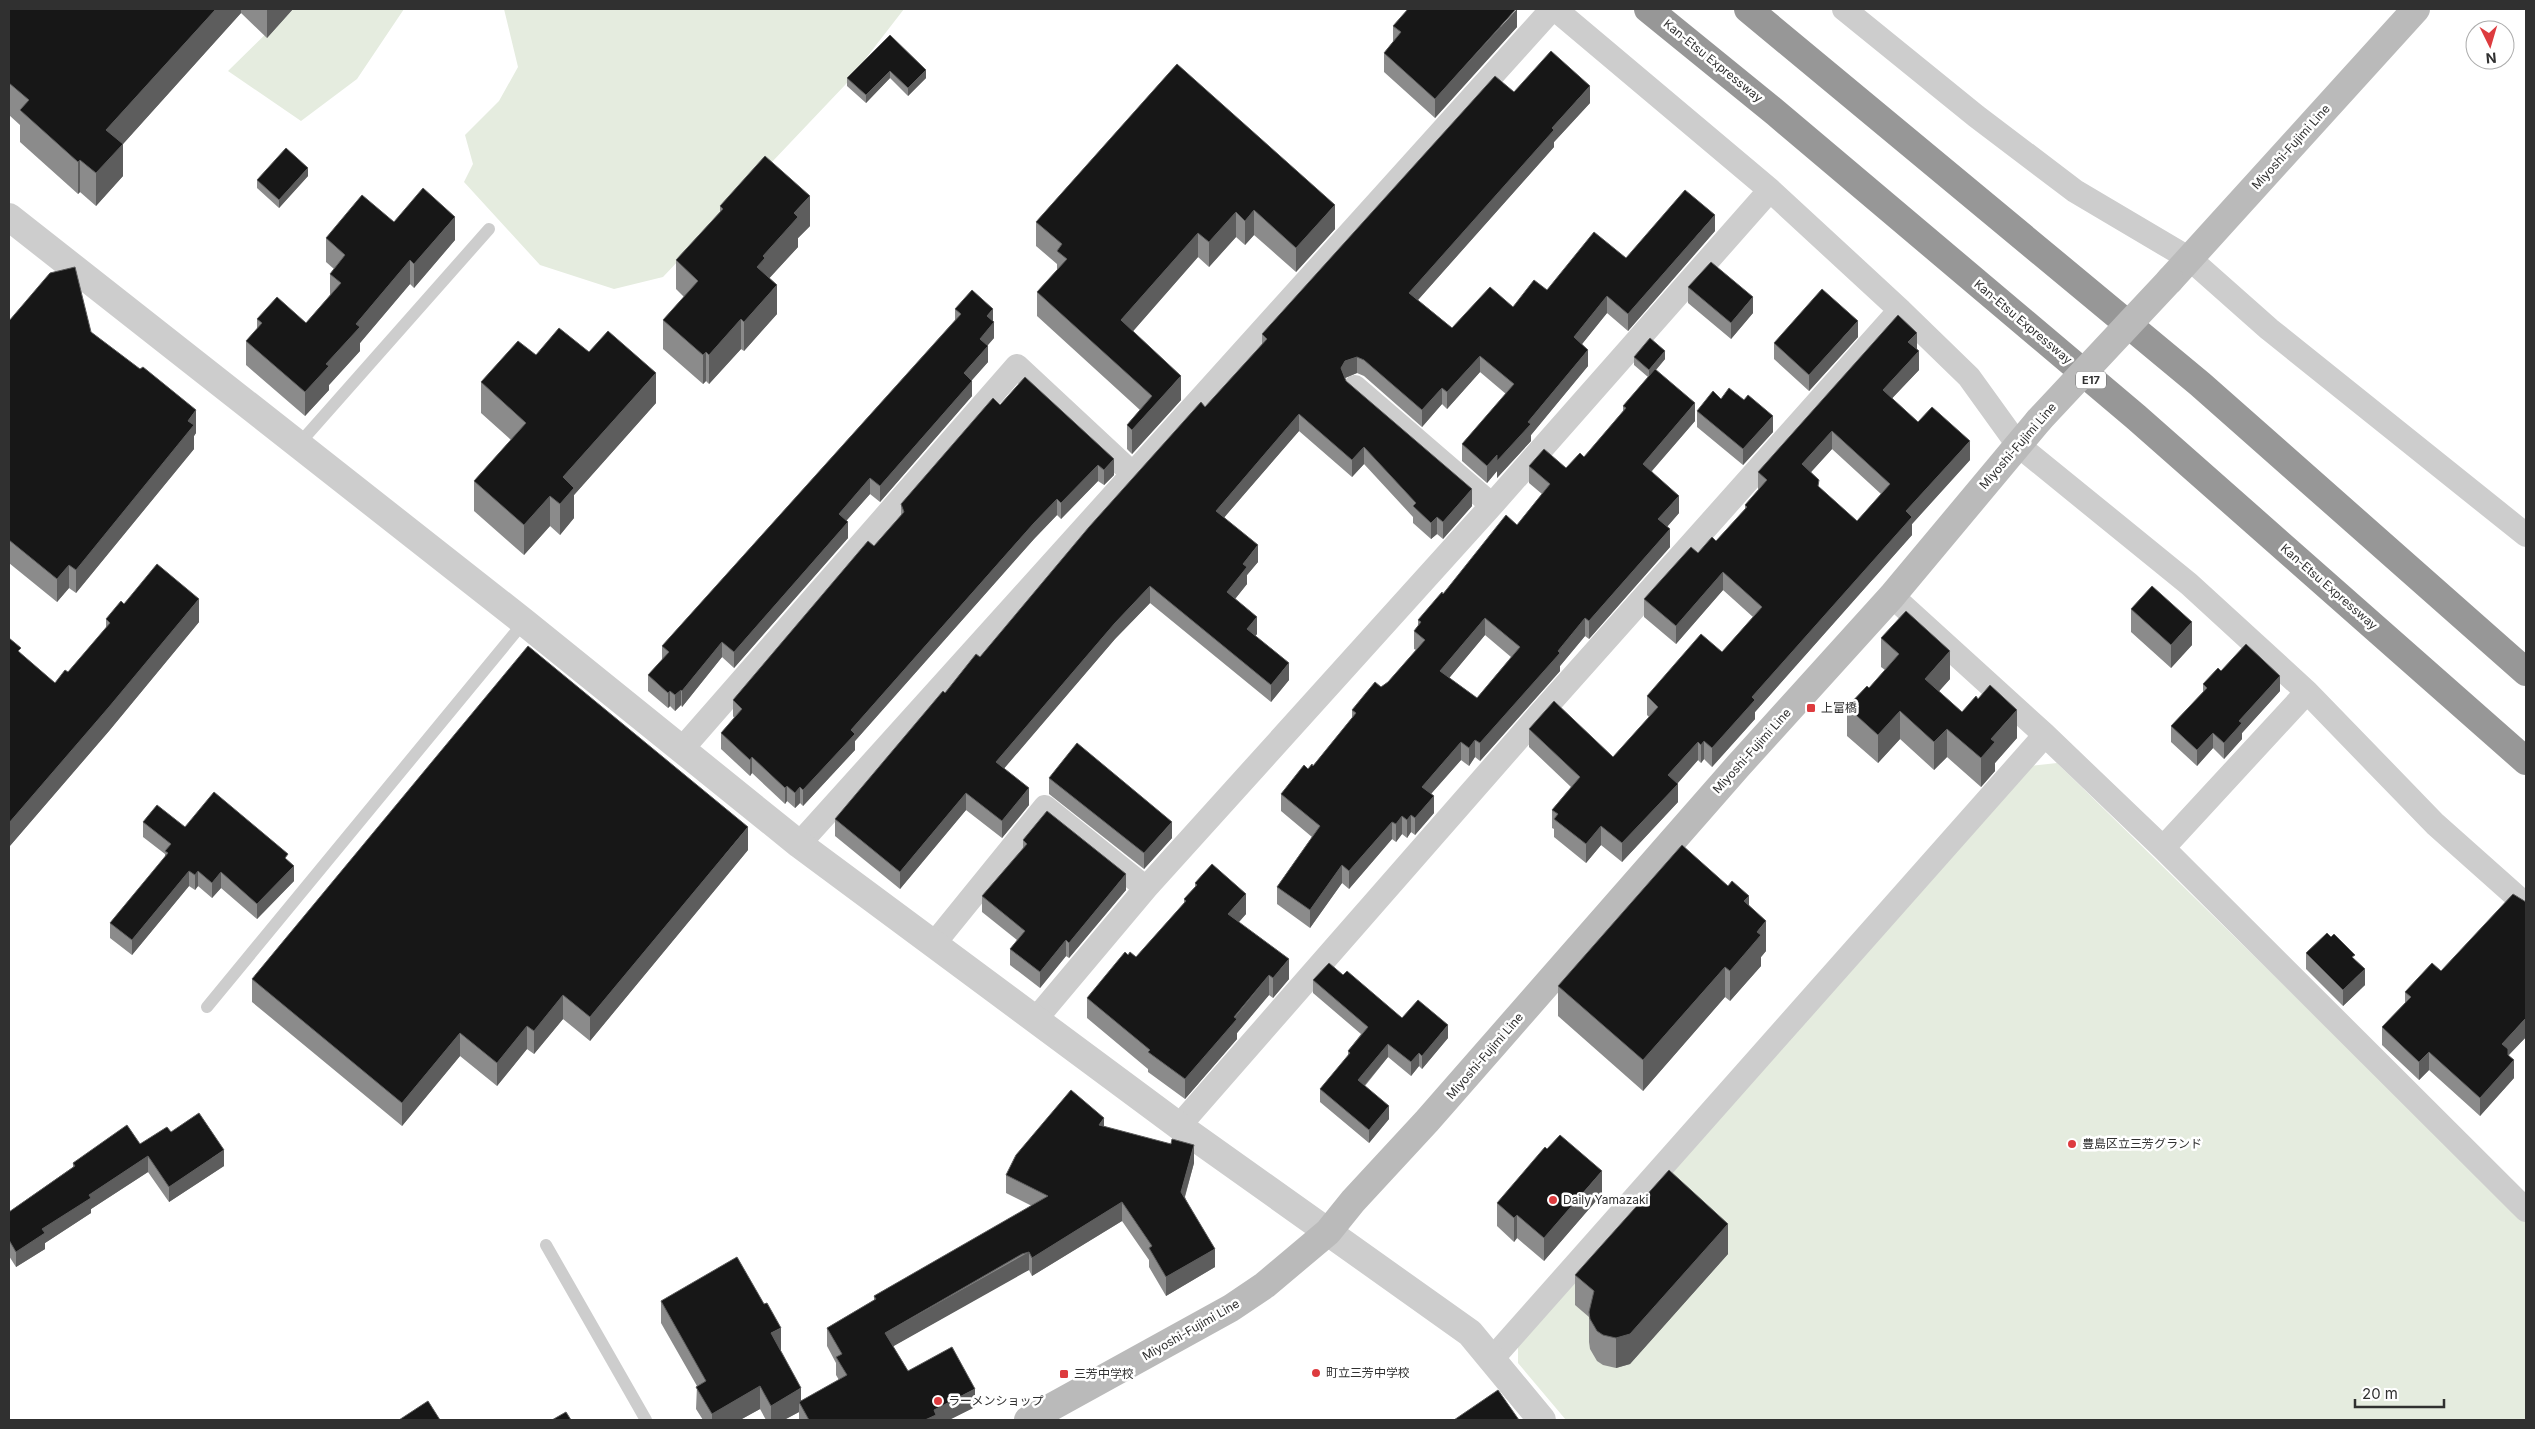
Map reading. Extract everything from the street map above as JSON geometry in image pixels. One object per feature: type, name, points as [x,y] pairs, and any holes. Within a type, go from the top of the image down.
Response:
[{"type":"highway","name":"Kan-Etsu Expressway","points":[[1648,9],[1776,113],[2136,417],[2526,761]]},
{"type":"highway","points":[[1748,9],[2200,384],[2526,672]]},
{"type":"main road","name":"Miyoshi-Fujimi Line","points":[[1028,1420],[1231,1308],[1265,1285],[1328,1232],[1353,1200],[1428,1121],[1738,766],[1892,596],[2039,420],[2190,259],[2416,9]]},
{"type":"street","points":[[799,844],[1554,9],[1770,190],[1900,310],[1969,377],[2018,445],[2189,584],[2307,692],[2435,824],[2526,905]]},
{"type":"street","points":[[1844,9],[1976,116],[2075,191],[2190,259],[2269,329],[2526,535]]},
{"type":"street","points":[[1035,1020],[1146,888],[1492,505],[1770,190]]},
{"type":"street","points":[[9,217],[524,622],[799,844],[932,945],[1179,1126],[1470,1333],[1542,1420]]},
{"type":"street","points":[[1179,1126],[1538,716],[1900,310]]},
{"type":"street","points":[[682,749],[1017,366],[1134,475]]},
{"type":"street","points":[[1355,387],[1492,505]]},
{"type":"street","points":[[1892,596],[2045,735],[2163,848],[2526,1210]]},
{"type":"street","points":[[2163,848],[2307,692]]},
{"type":"street","points":[[1492,1360],[2045,735]]},
{"type":"street","points":[[932,945],[1045,807],[1146,888]]},
{"type":"lane","points":[[298,446],[489,229]]},
{"type":"lane","points":[[207,1007],[524,622]]},
{"type":"lane","points":[[546,1245],[646,1420]]},
{"type":"shaded area","points":[[291,9],[404,9],[357,79],[301,121],[228,71]]},
{"type":"shaded area","points":[[504,9],[904,9],[846,84],[663,277],[614,289],[540,265],[464,182],[473,164],[465,135],[499,101],[518,67]]},
{"type":"shaded area","name":"豊島区立三芳グランド","points":[[2057,763],[2526,1222],[2526,1420],[1566,1420],[1518,1363],[1518,1344],[2030,766]]},
{"type":"building","points":[[9,9],[216,9],[106,130],[123,144],[96,173],[80,160],[78,162],[20,110],[29,100],[9,83]]},
{"type":"building","points":[[1408,9],[1516,9],[1435,99],[1384,53],[1401,32],[1393,26]]},
{"type":"building","points":[[890,35],[926,70],[908,88],[890,71],[866,95],[847,78]]},
{"type":"building","points":[[1551,51],[1590,86],[1552,128],[1554,130],[1409,293],[1452,328],[1490,287],[1513,307],[1534,280],[1547,290],[1594,232],[1626,258],[1685,190],[1715,215],[1628,314],[1607,296],[1574,337],[1588,350],[1528,422],[1531,424],[1497,461],[1497,455],[1487,466],[1462,444],[1514,384],[1480,356],[1447,392],[1442,388],[1422,410],[1364,360],[1357,357],[1345,361],[1341,368],[1346,381],[1472,489],[1443,522],[1437,517],[1431,523],[1413,506],[1416,503],[1364,447],[1352,460],[1299,414],[1216,511],[1258,545],[1243,564],[1247,567],[1227,592],[1257,617],[1247,629],[1289,663],[1271,685],[1150,586],[1115,623],[996,762],[1029,788],[1002,821],[966,793],[900,872],[835,819],[943,691],[945,693],[976,654],[980,657],[1089,527],[1201,402],[1205,407],[1267,339],[1262,334],[1495,76],[1514,92]]},
{"type":"building","points":[[1177,64],[1335,205],[1296,248],[1254,210],[1245,221],[1236,212],[1209,242],[1198,233],[1121,320],[1181,376],[1132,430],[1127,425],[1152,396],[1037,292],[1067,259],[1057,251],[1062,244],[1036,222]]},
{"type":"building","points":[[286,148],[308,168],[279,200],[257,180]]},
{"type":"building","points":[[765,156],[810,196],[794,213],[798,217],[763,256],[765,258],[757,267],[777,285],[744,322],[741,319],[709,355],[706,352],[703,355],[663,320],[698,281],[676,260],[723,209],[720,206]]},
{"type":"building","points":[[423,188],[455,217],[414,264],[410,260],[356,324],[360,327],[326,364],[329,366],[305,392],[246,341],[262,323],[257,319],[277,297],[306,323],[341,283],[330,274],[345,255],[326,238],[362,195],[394,222]]},
{"type":"building","points":[[1711,262],[1753,297],[1731,323],[1688,287]]},
{"type":"building","points":[[75,267],[91,332],[140,369],[143,367],[196,410],[188,421],[194,425],[76,570],[69,565],[57,579],[9,540],[9,321],[50,273]]},
{"type":"building","points":[[1822,289],[1858,321],[1809,375],[1774,343]]},
{"type":"building","points":[[972,290],[993,309],[987,316],[994,322],[980,339],[988,346],[964,373],[972,381],[880,486],[870,478],[839,514],[848,522],[734,652],[722,642],[682,691],[675,695],[670,691],[668,693],[648,675],[669,652],[662,646],[961,314],[955,309]]},
{"type":"building","points":[[1898,315],[1917,333],[1908,342],[1919,351],[1883,390],[1918,422],[1932,407],[1970,441],[1906,511],[1912,517],[1752,697],[1755,700],[1712,748],[1704,741],[1701,745],[1698,742],[1668,775],[1678,784],[1622,843],[1601,826],[1586,844],[1554,819],[1558,814],[1552,810],[1580,777],[1529,729],[1554,701],[1613,757],[1658,707],[1647,696],[1701,634],[1722,652],[1762,607],[1723,572],[1676,626],[1644,599],[1691,547],[1698,553],[1712,537],[1716,541],[1747,507],[1745,505],[1767,480],[1758,472]],"holes":[[[1832,431],[1890,484],[1857,521],[1818,486],[1819,480],[1802,464]]]},
{"type":"building","points":[[559,328],[589,352],[608,331],[656,373],[563,477],[574,488],[560,504],[550,496],[524,525],[474,481],[526,423],[481,382],[518,341],[536,355]]},
{"type":"building","points":[[1650,338],[1665,351],[1649,370],[1634,357]]},
{"type":"building","points":[[1655,369],[1695,403],[1643,464],[1679,496],[1658,519],[1670,529],[1589,621],[1585,618],[1558,651],[1560,653],[1480,743],[1475,740],[1469,748],[1461,742],[1422,787],[1434,796],[1415,818],[1411,815],[1407,820],[1402,816],[1396,824],[1392,822],[1349,871],[1342,865],[1310,910],[1277,887],[1320,826],[1281,794],[1304,765],[1308,769],[1312,764],[1313,766],[1356,713],[1352,710],[1375,682],[1381,687],[1388,682],[1425,640],[1414,631],[1421,622],[1418,620],[1442,592],[1443,594],[1506,515],[1517,525],[1550,484],[1529,466],[1544,449],[1566,468],[1580,453],[1584,457],[1626,408],[1623,406]],"holes":[[[1485,618],[1520,647],[1477,698],[1440,671]]]},
{"type":"building","points":[[1025,377],[1114,459],[1104,470],[1098,465],[1061,503],[1057,499],[1034,523],[851,730],[855,734],[803,790],[800,787],[795,793],[787,786],[785,788],[752,757],[750,760],[721,733],[742,709],[733,700],[868,541],[874,546],[904,512],[901,504],[993,398],[1000,405]]},
{"type":"building","points":[[1729,388],[1744,400],[1748,395],[1773,416],[1743,449],[1697,411],[1713,391],[1721,399]]},
{"type":"building","points":[[157,564],[199,599],[9,823],[9,638],[21,648],[18,651],[55,683],[65,670],[68,672],[110,623],[106,619],[121,601],[124,604]]},
{"type":"building","points":[[2152,586],[2192,622],[2171,645],[2131,609]]},
{"type":"building","points":[[1906,611],[1950,651],[1925,679],[1962,712],[1976,696],[1978,699],[1990,685],[2017,710],[1991,739],[1995,742],[1981,758],[1947,729],[1934,742],[1900,711],[1878,735],[1847,707],[1867,686],[1869,688],[1899,654],[1881,638]]},
{"type":"building","points":[[2246,644],[2280,676],[2239,721],[2242,723],[2224,743],[2213,733],[2197,750],[2171,726],[2207,688],[2203,684],[2218,668],[2221,671]]},
{"type":"building","points":[[528,646],[748,827],[590,1017],[563,995],[534,1031],[527,1026],[497,1063],[460,1033],[402,1103],[252,979]]},
{"type":"building","points":[[1077,743],[1172,822],[1144,853],[1049,778]]},
{"type":"building","points":[[214,792],[288,854],[285,858],[294,866],[257,904],[221,872],[212,883],[198,871],[195,875],[189,871],[132,940],[110,923],[168,853],[165,851],[171,844],[143,822],[157,805],[185,827]]},
{"type":"building","points":[[1047,811],[1126,874],[1069,943],[1066,940],[1040,972],[1010,949],[1025,931],[982,896],[1027,844],[1023,840]]},
{"type":"building","points":[[1682,845],[1728,886],[1732,881],[1749,896],[1744,901],[1766,921],[1757,932],[1761,935],[1730,971],[1725,967],[1643,1060],[1558,986]]},
{"type":"building","points":[[1212,864],[1246,894],[1228,914],[1289,959],[1273,978],[1269,975],[1234,1017],[1237,1019],[1185,1079],[1148,1052],[1150,1050],[1087,998],[1125,952],[1128,955],[1130,952],[1136,957],[1186,901],[1184,899],[1197,885],[1195,883]]},
{"type":"building","points":[[2513,894],[2526,902],[2526,1018],[2502,1044],[2508,1049],[2508,1055],[2514,1060],[2480,1098],[2429,1052],[2419,1062],[2382,1027],[2411,997],[2405,992],[2432,963],[2441,971]]},
{"type":"building","points":[[2327,933],[2331,937],[2334,934],[2355,955],[2352,957],[2365,969],[2343,990],[2306,953]]},
{"type":"building","points":[[1329,963],[1343,975],[1347,971],[1402,1018],[1418,1000],[1448,1025],[1422,1056],[1419,1053],[1411,1062],[1388,1044],[1358,1080],[1389,1106],[1369,1130],[1320,1089],[1350,1053],[1348,1051],[1368,1027],[1313,980]]},
{"type":"building","points":[[1071,1090],[1104,1118],[1099,1125],[1171,1144],[1172,1139],[1194,1145],[1181,1192],[1215,1249],[1166,1277],[1149,1248],[1152,1246],[1122,1202],[1032,1258],[1029,1252],[1022,1254],[885,1333],[908,1371],[952,1347],[975,1389],[934,1410],[936,1415],[925,1420],[809,1420],[799,1402],[847,1375],[836,1357],[842,1354],[827,1328],[876,1299],[874,1296],[1048,1196],[1006,1175],[1016,1155]]},
{"type":"building","points":[[199,1113],[224,1150],[169,1187],[148,1156],[89,1195],[91,1198],[42,1229],[45,1233],[16,1252],[9,1240],[9,1212],[75,1166],[73,1163],[127,1125],[140,1144],[167,1127],[171,1132]]},
{"type":"building","points":[[1560,1135],[1602,1171],[1544,1238],[1517,1215],[1514,1218],[1497,1203],[1545,1147],[1547,1149]]},
{"type":"building","points":[[1669,1170],[1728,1224],[1630,1334],[1616,1338],[1603,1335],[1597,1331],[1590,1319],[1589,1312],[1594,1291],[1575,1275]]},
{"type":"building","points":[[737,1257],[764,1304],[767,1303],[781,1328],[771,1333],[801,1388],[771,1406],[760,1386],[712,1414],[696,1387],[706,1381],[661,1301]]},
{"type":"building","points":[[1498,1390],[1519,1420],[1454,1420]]},
{"type":"building","points":[[428,1401],[440,1420],[399,1420]]},
{"type":"building","points":[[566,1412],[571,1420],[552,1420]]},
{"type":"place","name":"上富橋","points":[[1811,708]]},
{"type":"place","name":"豊島区立三芳グランド","points":[[2072,1144]]},
{"type":"place","name":"Daily Yamazaki","points":[[1553,1200]]},
{"type":"place","name":"町立三芳中学校","points":[[1316,1373]]},
{"type":"place","name":"三芳中学校","points":[[1064,1374]]},
{"type":"place","name":"ラーメンショップ","points":[[938,1401]]}]
